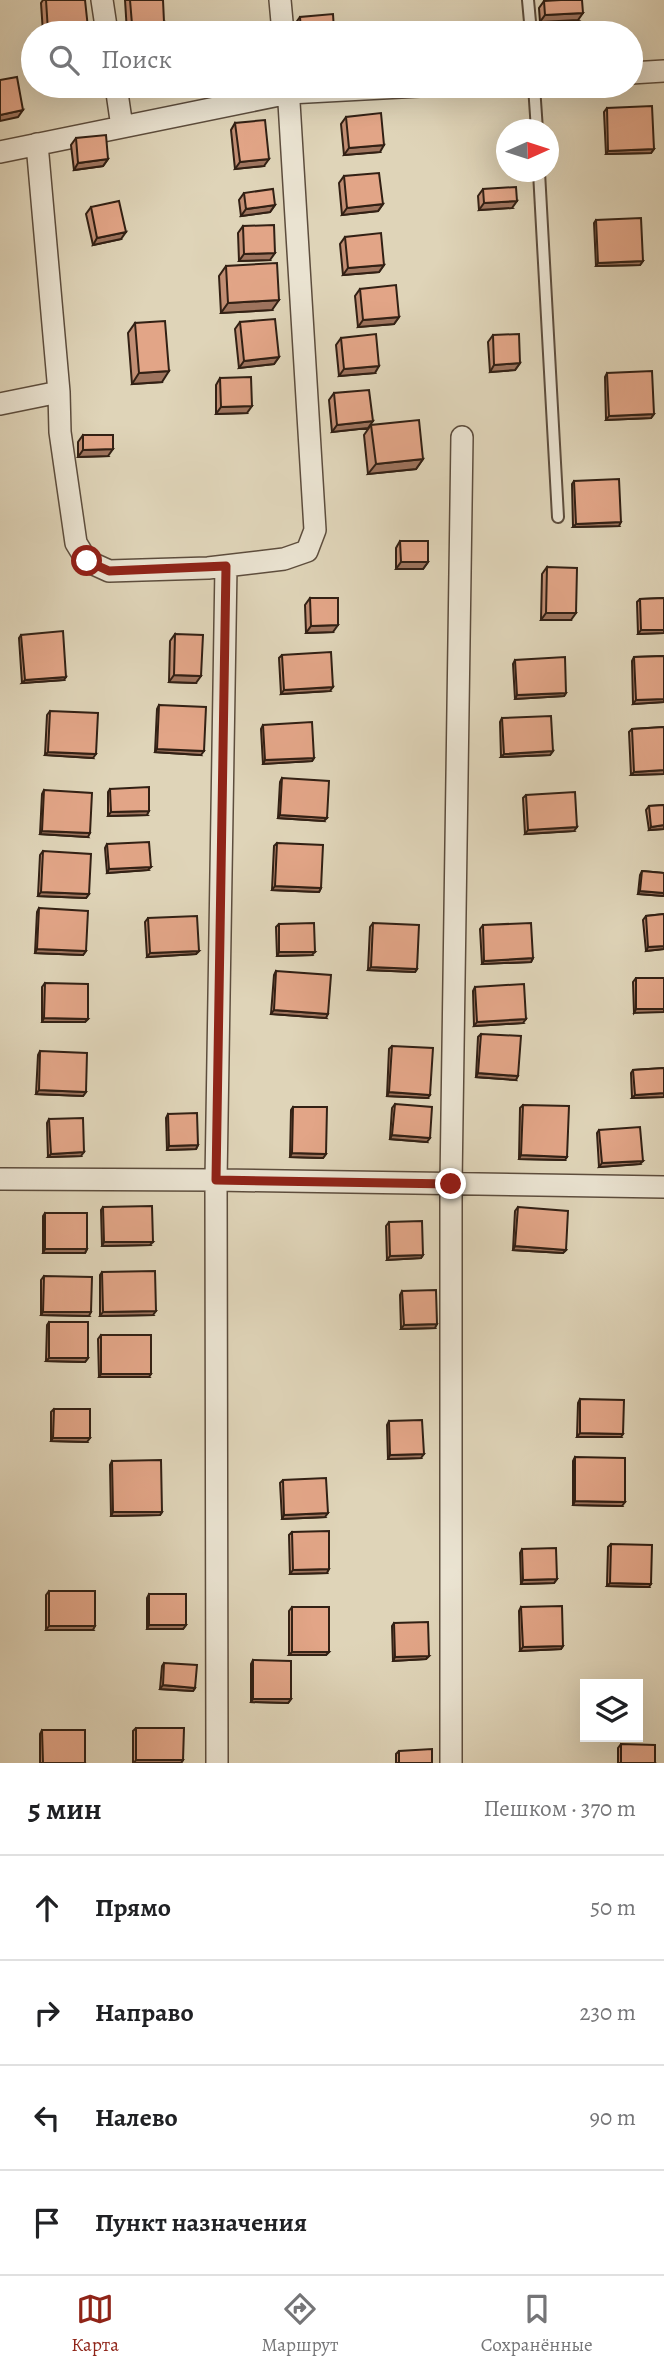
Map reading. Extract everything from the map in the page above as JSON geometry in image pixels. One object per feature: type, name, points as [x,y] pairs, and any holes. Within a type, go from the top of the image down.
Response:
[{"type":"street","points":[[102,0],[105,21]]},
{"type":"street","points":[[280,0],[282,21]]},
{"type":"street","points":[[643,72],[664,71]]},
{"type":"street","points":[[118,98],[122,127]]},
{"type":"street","points":[[0,152],[253,98]]},
{"type":"street","points":[[37,144],[59,392],[60,432],[76,544],[87,561],[109,571],[226,566],[284,559],[307,551],[315,530],[289,98]]},
{"type":"street","points":[[0,404],[59,392]]},
{"type":"street","points":[[451,1763],[451,1184],[462,437]]},
{"type":"street","points":[[217,1763],[216,1180],[226,566]]},
{"type":"street","points":[[0,1179],[664,1187]]},
{"type":"lane","points":[[528,0],[530,21]]},
{"type":"lane","points":[[535,98],[536,119]]},
{"type":"lane","points":[[540,182],[558,517]]},
{"type":"building","points":[[46,0],[85,0],[87,21],[47,21]]},
{"type":"building","points":[[130,0],[163,0],[164,21],[132,21]]},
{"type":"building","points":[[582,0],[583,13],[545,15],[544,1]]},
{"type":"building","points":[[333,14],[333,21],[300,21],[300,17]]},
{"type":"building","points":[[17,77],[23,110],[0,115],[0,80]]},
{"type":"building","points":[[652,106],[654,149],[608,151],[607,108]]},
{"type":"building","points":[[381,113],[384,145],[349,148],[346,117]]},
{"type":"building","points":[[265,120],[269,159],[240,162],[235,123]]},
{"type":"building","points":[[106,135],[108,159],[78,163],[76,138]]},
{"type":"building","points":[[379,173],[383,204],[347,208],[344,176]]},
{"type":"building","points":[[516,187],[517,201],[484,203],[483,189]]},
{"type":"building","points":[[273,189],[275,205],[246,209],[244,193]]},
{"type":"building","points":[[119,201],[126,232],[97,238],[91,207]]},
{"type":"building","points":[[641,218],[643,261],[598,263],[596,220]]},
{"type":"building","points":[[274,225],[275,253],[244,254],[243,226]]},
{"type":"building","points":[[381,233],[384,265],[348,268],[345,237]]},
{"type":"building","points":[[277,263],[279,300],[228,303],[226,266]]},
{"type":"building","points":[[396,285],[399,317],[363,320],[360,289]]},
{"type":"building","points":[[275,319],[279,357],[244,361],[240,322]]},
{"type":"building","points":[[165,321],[169,371],[139,373],[135,323]]},
{"type":"building","points":[[376,334],[379,366],[344,369],[341,338]]},
{"type":"building","points":[[519,334],[520,363],[494,365],[493,335]]},
{"type":"building","points":[[652,371],[654,414],[609,416],[607,373]]},
{"type":"building","points":[[251,377],[252,406],[221,407],[220,378]]},
{"type":"building","points":[[369,390],[373,421],[337,425],[334,393]]},
{"type":"building","points":[[419,420],[423,459],[376,464],[371,425]]},
{"type":"building","points":[[83,435],[113,435],[113,449],[83,450]]},
{"type":"building","points":[[619,479],[621,522],[576,524],[574,481]]},
{"type":"building","points":[[400,541],[428,541],[428,562],[401,562]]},
{"type":"building","points":[[547,567],[577,568],[576,613],[546,613]]},
{"type":"building","points":[[310,598],[338,598],[338,625],[311,626]]},
{"type":"building","points":[[664,598],[664,630],[641,630],[640,599]]},
{"type":"building","points":[[63,631],[66,677],[25,680],[21,635]]},
{"type":"building","points":[[175,634],[203,635],[201,676],[174,675]]},
{"type":"building","points":[[331,652],[333,687],[284,690],[282,655]]},
{"type":"building","points":[[664,656],[664,699],[636,700],[634,657]]},
{"type":"building","points":[[565,657],[566,693],[517,695],[515,660]]},
{"type":"building","points":[[159,705],[206,707],[204,751],[157,749]]},
{"type":"building","points":[[50,711],[98,713],[96,754],[48,752]]},
{"type":"building","points":[[551,716],[553,751],[504,754],[502,718]]},
{"type":"building","points":[[312,722],[314,758],[265,760],[263,725]]},
{"type":"building","points":[[664,727],[664,770],[634,772],[632,729]]},
{"type":"building","points":[[282,778],[329,781],[327,818],[280,815]]},
{"type":"building","points":[[149,787],[149,811],[111,812],[110,789]]},
{"type":"building","points":[[44,790],[92,793],[90,833],[42,831]]},
{"type":"building","points":[[575,792],[577,827],[528,830],[526,795]]},
{"type":"building","points":[[664,805],[664,825],[651,827],[649,806]]},
{"type":"building","points":[[149,842],[151,867],[109,869],[107,844]]},
{"type":"building","points":[[277,843],[323,845],[321,888],[275,886]]},
{"type":"building","points":[[43,851],[91,854],[89,894],[41,892]]},
{"type":"building","points":[[642,871],[664,873],[664,893],[640,891]]},
{"type":"building","points":[[39,908],[88,911],[86,951],[37,949]]},
{"type":"building","points":[[664,914],[664,946],[648,947],[646,916]]},
{"type":"building","points":[[197,916],[199,951],[150,953],[148,918]]},
{"type":"building","points":[[314,923],[315,952],[279,952],[279,924]]},
{"type":"building","points":[[373,923],[419,925],[417,969],[371,967]]},
{"type":"building","points":[[531,923],[533,958],[484,961],[483,925]]},
{"type":"building","points":[[276,971],[331,975],[328,1014],[274,1010]]},
{"type":"building","points":[[636,978],[664,978],[664,1009],[636,1009]]},
{"type":"building","points":[[45,983],[88,984],[88,1019],[44,1018]]},
{"type":"building","points":[[524,984],[526,1019],[477,1022],[475,987]]},
{"type":"building","points":[[481,1034],[521,1036],[518,1076],[478,1073]]},
{"type":"building","points":[[392,1046],[433,1048],[430,1095],[389,1092]]},
{"type":"building","points":[[40,1051],[87,1053],[86,1092],[39,1090]]},
{"type":"building","points":[[664,1068],[664,1093],[635,1095],[633,1070]]},
{"type":"building","points":[[395,1104],[432,1107],[430,1138],[392,1135]]},
{"type":"building","points":[[523,1105],[569,1106],[567,1157],[521,1155]]},
{"type":"building","points":[[293,1107],[327,1107],[326,1154],[292,1153]]},
{"type":"building","points":[[197,1113],[198,1145],[169,1146],[168,1114]]},
{"type":"building","points":[[83,1118],[84,1152],[51,1154],[49,1119]]},
{"type":"building","points":[[640,1127],[643,1161],[602,1163],[599,1130]]},
{"type":"building","points":[[152,1206],[153,1242],[104,1242],[103,1207]]},
{"type":"building","points":[[518,1207],[568,1211],[566,1250],[515,1246]]},
{"type":"building","points":[[45,1213],[87,1213],[87,1249],[45,1249]]},
{"type":"building","points":[[422,1221],[423,1255],[390,1256],[389,1222]]},
{"type":"building","points":[[155,1271],[156,1311],[103,1312],[102,1272]]},
{"type":"building","points":[[44,1276],[92,1277],[91,1312],[43,1312]]},
{"type":"building","points":[[436,1290],[437,1324],[404,1325],[402,1291]]},
{"type":"building","points":[[49,1322],[88,1322],[88,1358],[49,1358]]},
{"type":"building","points":[[101,1335],[151,1335],[151,1374],[101,1374]]},
{"type":"building","points":[[580,1399],[624,1400],[623,1434],[580,1433]]},
{"type":"building","points":[[54,1409],[90,1409],[90,1438],[53,1438]]},
{"type":"building","points":[[422,1420],[424,1454],[390,1455],[389,1421]]},
{"type":"building","points":[[575,1457],[625,1458],[625,1502],[575,1501]]},
{"type":"building","points":[[161,1460],[162,1512],[113,1512],[112,1461]]},
{"type":"building","points":[[326,1478],[328,1513],[284,1515],[283,1480]]},
{"type":"building","points":[[329,1531],[329,1569],[293,1570],[292,1532]]},
{"type":"building","points":[[611,1544],[652,1545],[651,1584],[610,1583]]},
{"type":"building","points":[[556,1548],[557,1579],[523,1580],[522,1549]]},
{"type":"building","points":[[49,1591],[95,1591],[95,1626],[49,1626]]},
{"type":"building","points":[[149,1594],[186,1594],[186,1625],[149,1625]]},
{"type":"building","points":[[562,1606],[563,1646],[523,1647],[521,1607]]},
{"type":"building","points":[[292,1607],[329,1607],[329,1652],[292,1652]]},
{"type":"building","points":[[428,1622],[429,1656],[395,1657],[394,1623]]},
{"type":"building","points":[[253,1660],[291,1661],[291,1699],[253,1699]]},
{"type":"building","points":[[164,1663],[197,1665],[195,1688],[163,1685]]},
{"type":"building","points":[[136,1728],[184,1728],[183,1760],[136,1760]]},
{"type":"building","points":[[42,1730],[85,1730],[85,1763],[43,1763]]},
{"type":"building","points":[[621,1744],[655,1745],[655,1763],[621,1763]]},
{"type":"building","points":[[432,1749],[432,1763],[399,1763],[399,1751]]},
{"type":"route","points":[[87,561],[109,571],[226,566],[216,1180],[451,1184]]}]
